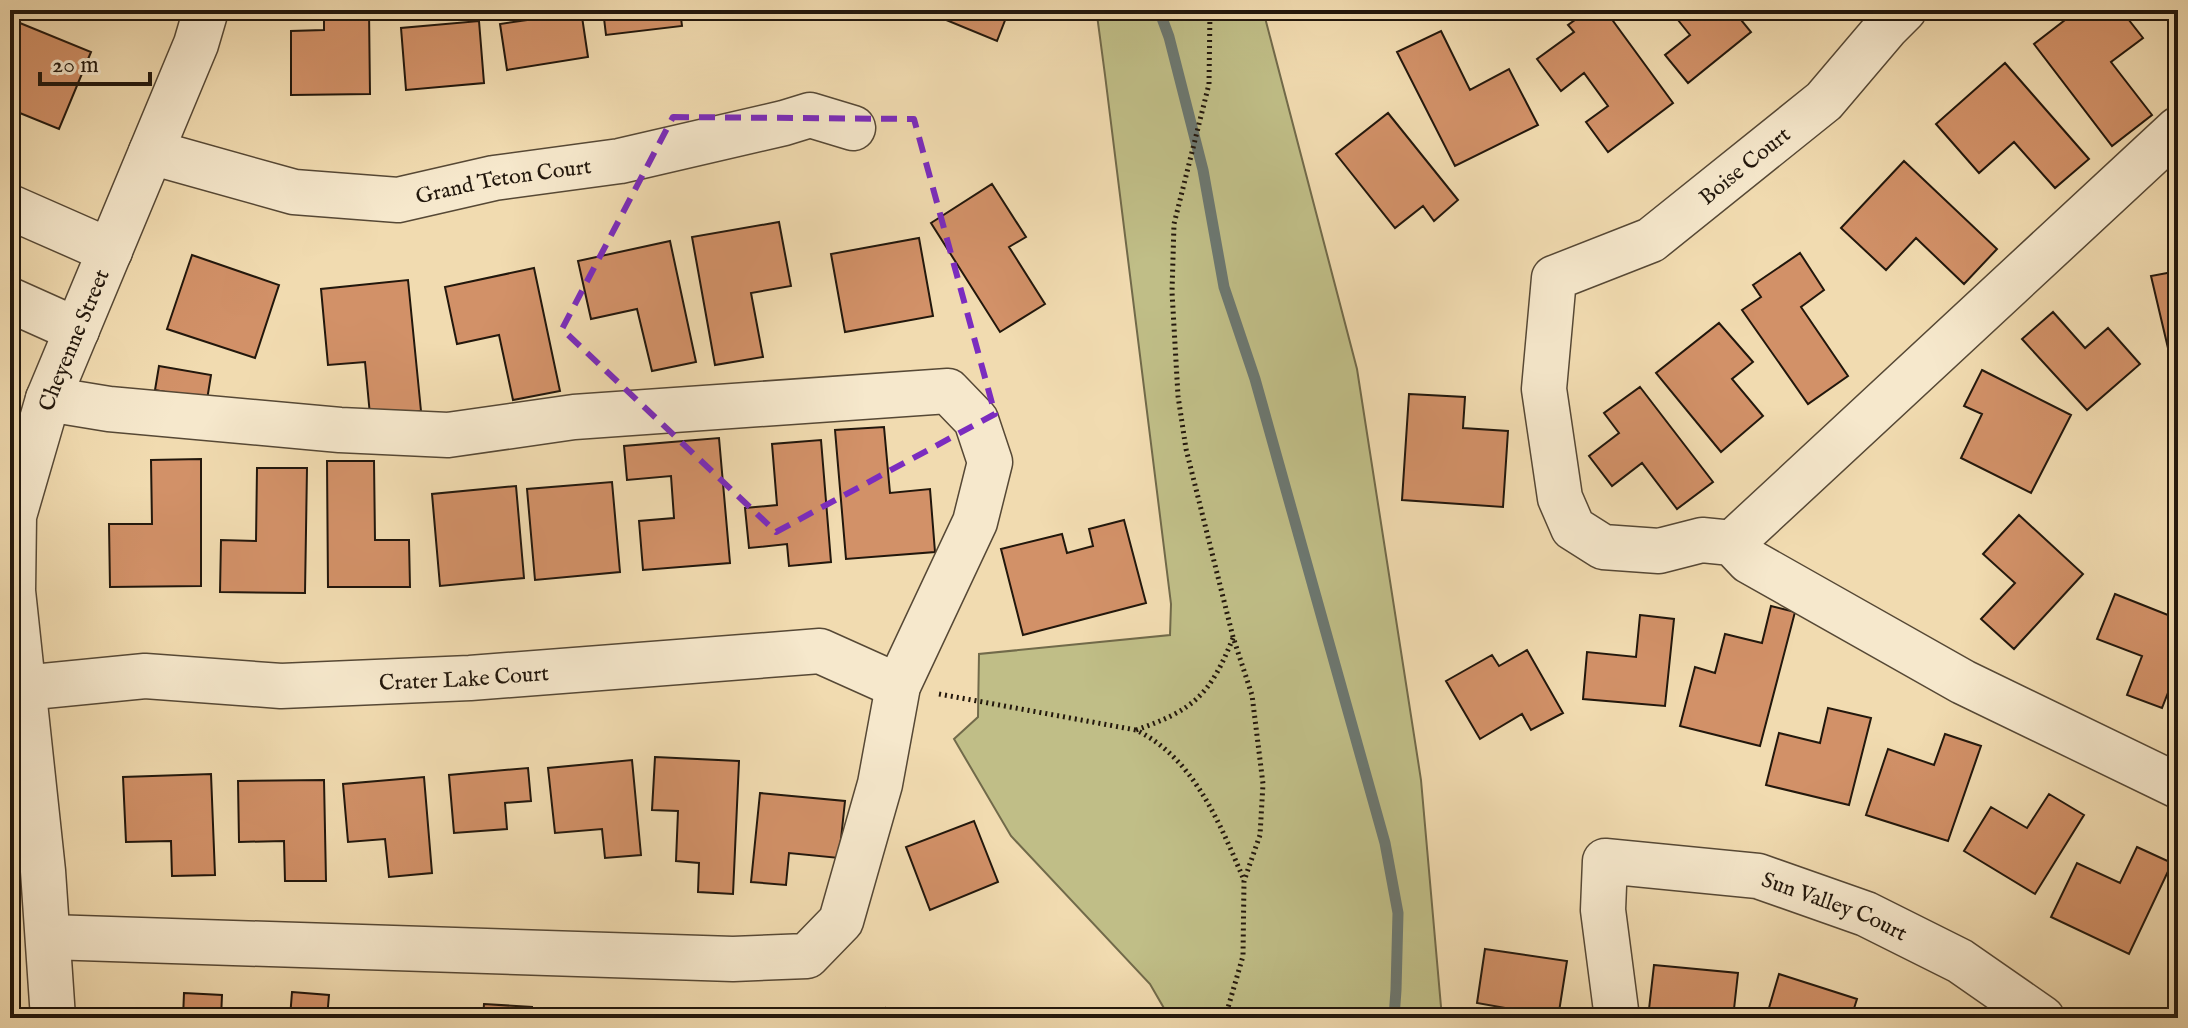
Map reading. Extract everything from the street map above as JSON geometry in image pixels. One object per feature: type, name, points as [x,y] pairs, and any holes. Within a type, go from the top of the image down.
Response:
[{"type":"street","name":"Cheyenne Street","points":[[53,1018],[49,937],[13,591],[14,516],[48,399],[196,44],[206,10]]},
{"type":"street","name":"Boise Court","points":[[1732,543],[1702,540],[1659,551],[1603,547],[1573,528],[1560,498],[1544,389],[1554,278],[1651,240],[1824,101],[1904,10]]},
{"type":"street","name":"Grand Teton Court","points":[[151,152],[294,192],[398,200],[494,178],[620,161],[810,115],[853,128]]},
{"type":"street","points":[[2178,129],[1732,543],[1749,561],[1963,682],[2178,786]]},
{"type":"street","points":[[10,207],[110,251]]},
{"type":"street","points":[[10,300],[77,330]]},
{"type":"street","points":[[48,399],[109,409],[340,430],[448,435],[574,417],[948,391],[976,420],[990,462],[975,522],[898,686],[880,784],[841,921],[807,956],[733,959],[49,937]]},
{"type":"street","name":"Crater Lake Court","points":[[23,688],[145,676],[281,686],[470,678],[820,651],[898,686]]},
{"type":"street","name":"Sun Valley Court","points":[[1617,1018],[1603,910],[1605,861],[1758,876],[1866,914],[1960,961],[2042,1018]]},
{"type":"path","points":[[1210,10],[1209,84],[1174,224],[1172,292],[1178,396],[1186,449],[1233,637],[1252,695],[1263,784],[1260,835],[1244,881],[1243,956],[1225,1018]]},
{"type":"path","points":[[1136,730],[1181,712],[1197,699],[1221,668],[1233,637]]},
{"type":"path","points":[[898,686],[1136,730],[1152,738],[1195,782],[1217,820],[1244,881]]},
{"type":"highlighted area","points":[[673,117],[914,119],[995,414],[776,532],[562,329]]},
{"type":"shaded area","points":[[1094,10],[1263,10],[1357,369],[1421,780],[1442,1018],[1158,1018],[1165,1010],[1150,984],[1011,836],[954,739],[978,717],[979,654],[1170,635],[1171,604],[1105,75]]},
{"type":"building","points":[[324,10],[369,10],[370,94],[291,95],[291,31],[324,30]]},
{"type":"building","points":[[527,10],[581,10],[588,57],[507,70],[500,24],[528,20]]},
{"type":"building","points":[[603,10],[680,10],[682,26],[606,35]]},
{"type":"building","points":[[718,10],[741,10],[720,16]]},
{"type":"building","points":[[922,10],[1009,10],[997,41]]},
{"type":"building","points":[[1589,10],[1605,10],[1673,103],[1608,152],[1586,122],[1608,106],[1584,73],[1561,91],[1537,59],[1574,32],[1568,25]]},
{"type":"building","points":[[1670,10],[1733,10],[1751,32],[1688,83],[1665,55],[1690,35]]},
{"type":"building","points":[[2078,10],[2121,10],[2143,38],[2111,62],[2152,115],[2112,146],[2034,44]]},
{"type":"building","points":[[15,21],[91,52],[59,129],[10,109],[10,32]]},
{"type":"building","points":[[479,21],[484,83],[406,90],[401,28]]},
{"type":"building","points":[[1441,31],[1470,90],[1509,69],[1538,125],[1455,166],[1397,52]]},
{"type":"building","points":[[2005,63],[2089,159],[2055,188],[2014,142],[1979,173],[1936,124]]},
{"type":"building","points":[[1388,113],[1458,200],[1434,221],[1423,206],[1395,228],[1336,154]]},
{"type":"building","points":[[1904,161],[1997,249],[1964,284],[1916,238],[1886,270],[1841,228]]},
{"type":"building","points":[[992,184],[1026,237],[1009,247],[1045,304],[1000,332],[931,223]]},
{"type":"building","points":[[779,222],[791,286],[751,293],[763,357],[715,365],[692,237]]},
{"type":"building","points":[[919,238],[933,316],[845,332],[831,254]]},
{"type":"building","points":[[670,241],[696,362],[652,371],[637,309],[591,319],[578,261]]},
{"type":"building","points":[[1800,253],[1824,290],[1801,307],[1848,376],[1808,404],[1742,310],[1761,297],[1753,285]]},
{"type":"building","points":[[192,255],[279,285],[255,358],[167,329]]},
{"type":"building","points":[[534,268],[560,391],[513,400],[499,335],[457,344],[445,287]]},
{"type":"building","points":[[2178,271],[2178,346],[2168,348],[2151,276]]},
{"type":"building","points":[[408,280],[421,411],[370,415],[365,362],[328,365],[321,289]]},
{"type":"building","points":[[2053,312],[2085,348],[2108,328],[2140,364],[2087,410],[2022,339]]},
{"type":"building","points":[[1719,323],[1753,362],[1732,379],[1763,416],[1721,452],[1656,373]]},
{"type":"building","points":[[159,366],[211,375],[207,400],[155,390]]},
{"type":"building","points":[[1982,370],[2071,415],[2031,493],[1961,458],[1982,414],[1964,406]]},
{"type":"building","points":[[1640,387],[1713,482],[1677,509],[1642,463],[1612,486],[1589,456],[1619,433],[1604,413]]},
{"type":"building","points":[[1409,394],[1465,397],[1463,428],[1508,431],[1503,507],[1402,500]]},
{"type":"building","points":[[884,427],[890,493],[930,489],[935,552],[846,559],[835,430]]},
{"type":"building","points":[[719,438],[730,563],[643,570],[639,521],[674,518],[671,476],[627,480],[624,446]]},
{"type":"building","points":[[821,440],[831,562],[789,566],[787,544],[749,548],[745,508],[777,505],[772,444]]},
{"type":"building","points":[[201,459],[201,586],[110,587],[109,524],[152,524],[151,460]]},
{"type":"building","points":[[327,461],[374,461],[375,540],[409,540],[410,587],[328,587]]},
{"type":"building","points":[[257,468],[307,468],[305,593],[220,592],[221,540],[256,541]]},
{"type":"building","points":[[612,482],[620,572],[535,580],[527,489]]},
{"type":"building","points":[[516,486],[524,578],[440,586],[432,494]]},
{"type":"building","points":[[2019,515],[2083,574],[2014,649],[1981,619],[2015,583],[1983,554]]},
{"type":"building","points":[[1124,520],[1146,603],[1023,635],[1001,549],[1062,534],[1067,553],[1093,546],[1089,529]]},
{"type":"building","points":[[2115,594],[2178,619],[2178,667],[2162,708],[2127,695],[2142,656],[2097,639]]},
{"type":"building","points":[[1771,606],[1795,612],[1760,746],[1680,726],[1695,667],[1715,673],[1725,634],[1762,643]]},
{"type":"building","points":[[1640,615],[1674,619],[1665,706],[1583,699],[1587,652],[1636,657]]},
{"type":"building","points":[[1527,650],[1563,713],[1531,730],[1522,714],[1480,739],[1446,681],[1492,655],[1499,666]]},
{"type":"building","points":[[1828,708],[1871,718],[1849,805],[1766,785],[1779,733],[1820,743]]},
{"type":"building","points":[[1945,734],[1981,746],[1948,841],[1866,815],[1888,749],[1934,765]]},
{"type":"building","points":[[655,757],[739,761],[733,894],[698,892],[699,863],[676,861],[678,811],[652,810]]},
{"type":"building","points":[[632,760],[641,855],[605,858],[602,829],[555,833],[548,768]]},
{"type":"building","points":[[528,768],[531,801],[505,803],[507,829],[454,833],[449,775]]},
{"type":"building","points":[[211,774],[215,875],[172,876],[171,841],[126,842],[123,777]]},
{"type":"building","points":[[424,777],[432,873],[389,877],[385,839],[348,842],[343,784]]},
{"type":"building","points":[[324,780],[326,881],[285,881],[284,841],[239,842],[238,781]]},
{"type":"building","points":[[760,793],[845,801],[839,858],[789,853],[786,885],[751,882]]},
{"type":"building","points":[[2049,794],[2084,815],[2035,894],[1964,851],[1991,807],[2027,828]]},
{"type":"building","points":[[974,821],[998,882],[930,910],[906,847]]},
{"type":"building","points":[[2137,847],[2172,863],[2129,954],[2051,917],[2077,863],[2120,883]]},
{"type":"building","points":[[2175,915],[2178,916],[2178,973],[2172,973]]},
{"type":"building","points":[[1485,949],[1567,961],[1558,1018],[1516,1018],[1517,1010],[1477,1003]]},
{"type":"building","points":[[1654,965],[1738,973],[1733,1018],[1648,1018]]},
{"type":"building","points":[[1779,974],[1857,999],[1851,1018],[1766,1018]]},
{"type":"building","points":[[292,992],[329,995],[327,1018],[290,1018]]},
{"type":"building","points":[[184,993],[222,995],[221,1018],[183,1018]]},
{"type":"building","points":[[484,1004],[532,1007],[532,1018],[483,1018]]},
{"type":"building","points":[[885,1008],[888,1018],[847,1018],[847,1017]]},
{"type":"waterway","points":[[1159,10],[1169,37],[1203,170],[1224,287],[1255,379],[1385,843],[1398,913],[1394,1018]]}]
